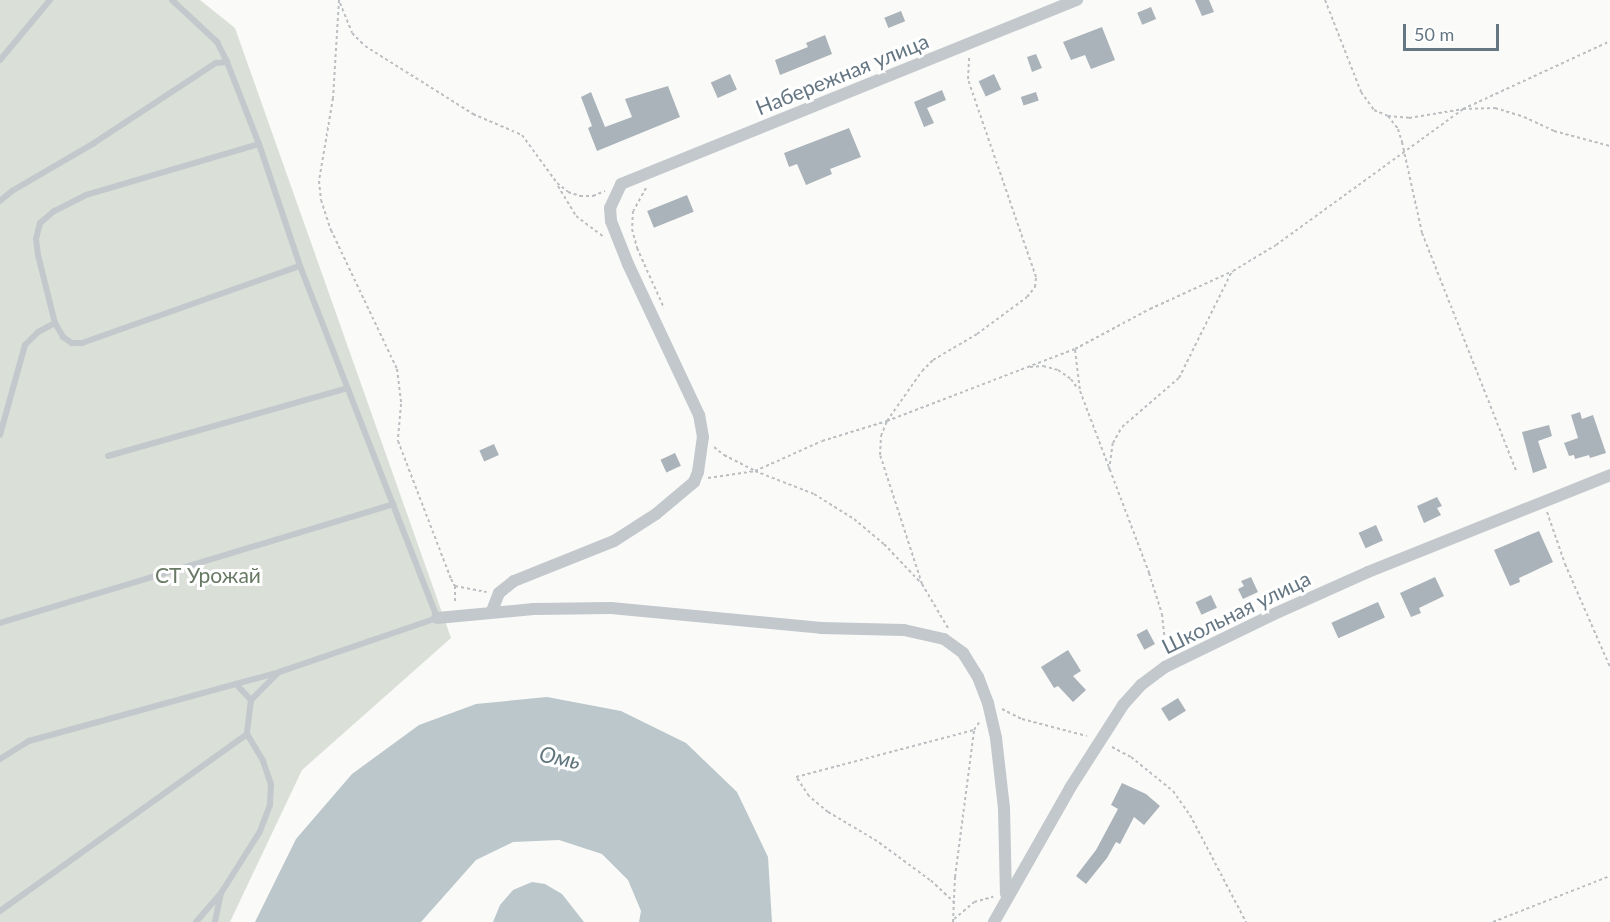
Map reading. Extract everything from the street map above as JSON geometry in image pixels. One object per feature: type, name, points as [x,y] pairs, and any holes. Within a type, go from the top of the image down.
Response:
[{"type":"street","name":"Набережная улица","points":[[621,184],[1077,0]]},
{"type":"street","points":[[493,606],[514,581],[614,541],[656,514],[693,482],[698,472],[703,437],[699,416],[611,221],[610,208],[621,184]]},
{"type":"street","name":"Школьная улица","points":[[993,922],[1122,705],[1141,685],[1165,667],[1368,572],[1610,475]]},
{"type":"street","points":[[438,618],[493,606],[611,608],[821,628],[904,630],[928,633],[944,639],[963,653],[978,676],[990,708],[1004,808],[1006,898]]},
{"type":"lane","points":[[0,60],[50,0]]},
{"type":"lane","points":[[0,759],[29,741],[279,672],[438,618],[300,266],[259,144],[227,62],[217,42],[172,0]]},
{"type":"lane","points":[[0,201],[12,191],[94,143],[216,63],[227,62]]},
{"type":"lane","points":[[259,144],[86,195],[54,211],[40,224],[36,239],[55,323],[63,337],[72,343],[82,343],[300,266]]},
{"type":"lane","points":[[0,435],[25,345],[38,332],[55,323]]},
{"type":"lane","points":[[108,456],[348,388]]},
{"type":"lane","points":[[0,623],[393,504]]},
{"type":"lane","points":[[196,922],[221,892],[259,833],[270,805],[271,784],[262,761],[247,734],[250,700],[279,672]]},
{"type":"lane","points":[[236,684],[250,700]]},
{"type":"lane","points":[[0,911],[247,734]]},
{"type":"lane","points":[[215,922],[221,892]]},
{"type":"path","points":[[339,0],[352,33],[364,46],[473,114],[522,135],[557,183],[576,216],[596,233],[620,242]]},
{"type":"path","points":[[339,0],[333,98],[319,181],[321,200],[331,230],[398,369],[401,404],[398,441],[455,586],[456,615]]},
{"type":"path","points":[[1325,0],[1361,92],[1374,110],[1388,116],[1410,118],[1463,109],[1495,108],[1524,117],[1554,131],[1610,146]]},
{"type":"path","points":[[693,482],[755,471],[822,441],[887,421],[1075,349],[1168,300],[1233,271],[1276,245],[1463,109],[1610,41]]},
{"type":"path","points":[[951,634],[922,584],[880,455],[880,436],[887,421],[922,371],[933,360],[977,334],[1027,297],[1035,287],[1036,277],[968,79],[971,43]]},
{"type":"path","points":[[1388,116],[1398,129],[1422,233],[1516,471]]},
{"type":"path","points":[[660,169],[633,211],[632,229],[637,248],[666,314]]},
{"type":"path","points":[[557,183],[568,192],[580,196],[593,196],[621,184]]},
{"type":"path","points":[[1109,473],[1113,443],[1122,427],[1179,378],[1233,271]]},
{"type":"path","points":[[1075,349],[1080,391],[1109,473],[1149,573],[1162,614],[1166,640],[1165,667]]},
{"type":"path","points":[[1027,367],[1043,366],[1058,370],[1071,379],[1080,391]]},
{"type":"path","points":[[703,437],[724,455],[755,471],[814,494],[854,519],[884,544],[922,584]]},
{"type":"path","points":[[1544,500],[1565,564],[1610,667]]},
{"type":"path","points":[[455,586],[478,589],[488,593],[493,606]]},
{"type":"path","points":[[953,920],[955,877],[974,730],[990,708],[1099,741],[1131,757],[1173,791],[1190,815],[1246,922]]},
{"type":"path","points":[[955,903],[930,880],[877,841],[828,812],[809,796],[796,777],[974,730]]},
{"type":"path","points":[[1493,922],[1610,876]]},
{"type":"path","points":[[953,920],[974,902],[991,897],[1006,898]]},
{"type":"green space","name":"СТ Урожай","points":[[0,0],[200,0],[235,28],[451,638],[302,770],[230,922],[0,922]]},
{"type":"water","name":"Омь","points":[[547,697],[621,711],[686,743],[737,792],[768,857],[772,922],[639,922],[641,911],[628,880],[602,854],[559,840],[513,842],[476,860],[421,922],[255,922],[296,839],[352,774],[419,725],[476,704]]},
{"type":"water","points":[[532,882],[545,884],[562,894],[584,922],[493,922],[500,905],[513,890]]},
{"type":"building","points":[[1195,0],[1209,0],[1214,12],[1202,16]]},
{"type":"building","points":[[1151,7],[1156,19],[1142,25],[1137,13]]},
{"type":"building","points":[[901,11],[905,21],[888,28],[884,18]]},
{"type":"building","points":[[1102,27],[1115,60],[1091,69],[1085,55],[1071,60],[1063,42]]},
{"type":"building","points":[[825,35],[832,54],[780,75],[775,60],[808,47],[806,43]]},
{"type":"building","points":[[1036,54],[1042,68],[1032,72],[1027,57]]},
{"type":"building","points":[[730,74],[737,90],[718,98],[711,83]]},
{"type":"building","points":[[994,74],[1001,89],[986,97],[979,81]]},
{"type":"building","points":[[668,86],[680,117],[597,151],[588,128],[592,126],[581,97],[591,92],[605,127],[632,117],[625,99]]},
{"type":"building","points":[[942,90],[946,100],[927,108],[934,123],[924,127],[914,102]]},
{"type":"building","points":[[1036,92],[1039,101],[1024,106],[1021,97]]},
{"type":"building","points":[[849,128],[861,157],[830,169],[832,174],[806,185],[797,164],[789,167],[784,153]]},
{"type":"building","points":[[687,195],[694,212],[654,228],[647,211]]},
{"type":"building","points":[[1580,412],[1582,419],[1593,415],[1606,453],[1590,458],[1589,455],[1575,459],[1574,455],[1569,456],[1564,443],[1578,438],[1571,415]]},
{"type":"building","points":[[1549,425],[1552,436],[1538,441],[1547,468],[1533,473],[1522,432]]},
{"type":"building","points":[[494,444],[499,455],[484,461],[479,451]]},
{"type":"building","points":[[675,453],[681,466],[666,472],[660,460]]},
{"type":"building","points":[[1437,497],[1442,506],[1437,508],[1441,515],[1424,523],[1417,506]]},
{"type":"building","points":[[1376,525],[1383,541],[1366,548],[1359,533]]},
{"type":"building","points":[[1539,531],[1553,562],[1519,578],[1520,582],[1510,586],[1494,550]]},
{"type":"building","points":[[1251,577],[1258,592],[1243,599],[1238,589],[1244,586],[1241,581]]},
{"type":"building","points":[[1435,577],[1444,596],[1419,608],[1421,613],[1411,617],[1400,593]]},
{"type":"building","points":[[1211,595],[1217,608],[1202,615],[1196,602]]},
{"type":"building","points":[[1378,602],[1385,618],[1338,638],[1331,623]]},
{"type":"building","points":[[1147,629],[1155,644],[1144,650],[1136,635]]},
{"type":"building","points":[[1068,650],[1081,671],[1073,676],[1086,690],[1073,702],[1058,686],[1054,688],[1041,667]]},
{"type":"building","points":[[1178,698],[1186,711],[1169,721],[1161,709]]},
{"type":"building","points":[[1122,783],[1146,794],[1160,806],[1144,825],[1134,817],[1120,844],[1116,842],[1107,858],[1086,884],[1076,876],[1096,850],[1118,809],[1111,805]]}]
